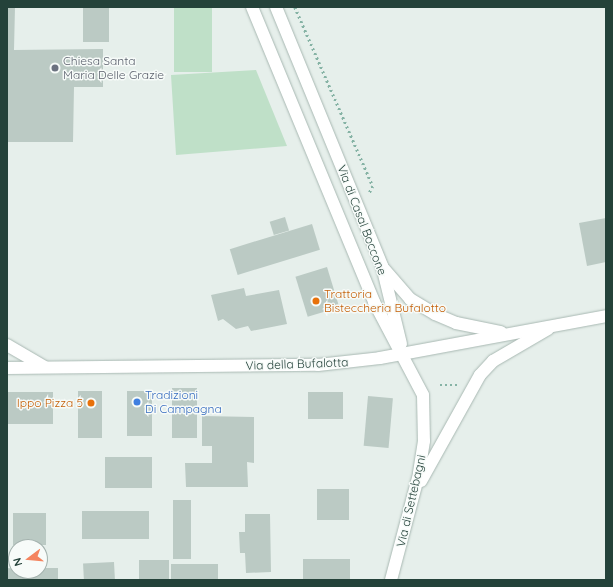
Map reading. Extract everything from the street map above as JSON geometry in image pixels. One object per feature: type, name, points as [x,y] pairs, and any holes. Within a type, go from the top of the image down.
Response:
[{"type":"street","name":"Via di Casal Boccone","points":[[252,7],[374,302],[403,353]]},
{"type":"street","name":"Via di Casal Boccone","points":[[276,7],[382,266],[403,353]]},
{"type":"street","points":[[382,266],[410,299],[436,314],[466,326],[508,333]]},
{"type":"street","name":"Via della Bufalotta","points":[[7,368],[318,366],[403,353],[606,316]]},
{"type":"street","points":[[415,493],[480,375],[493,361],[555,325]]},
{"type":"street","points":[[7,345],[45,367]]},
{"type":"street","name":"Via di Settebagni","points":[[391,580],[415,493],[424,441],[424,406],[420,387],[403,353]]},
{"type":"path","points":[[295,7],[374,186],[360,210]]},
{"type":"path","points":[[440,385],[461,385]]},
{"type":"green space","points":[[174,7],[212,7],[212,72],[174,72]]},
{"type":"green space","points":[[256,70],[287,146],[176,155],[171,75]]},
{"type":"building","name":"Chiesa Santa Maria Delle Grazie","points":[[7,7],[15,7],[14,50],[103,49],[103,87],[74,87],[73,142],[7,142]]},
{"type":"building","name":"Chiesa Santa Maria Delle Grazie","points":[[83,7],[109,7],[109,42],[83,42]]},
{"type":"building","points":[[285,217],[289,230],[274,235],[270,222]]},
{"type":"building","points":[[606,218],[606,262],[587,266],[579,223]]},
{"type":"building","points":[[312,224],[320,250],[238,275],[230,249]]},
{"type":"building","points":[[327,267],[339,307],[308,317],[295,277]]},
{"type":"building","points":[[244,288],[246,296],[279,290],[287,324],[251,331],[248,326],[236,329],[223,319],[218,321],[211,295]]},
{"type":"building","points":[[172,388],[197,388],[197,438],[172,438]]},
{"type":"building","points":[[78,391],[102,391],[102,438],[78,438]]},
{"type":"building","points":[[127,391],[152,391],[152,436],[127,436]]},
{"type":"building","points":[[7,392],[53,392],[53,424],[7,424]]},
{"type":"building","points":[[308,392],[343,392],[343,419],[308,419]]},
{"type":"building","points":[[368,396],[393,398],[389,448],[364,446]]},
{"type":"building","points":[[202,416],[254,417],[254,463],[247,462],[248,487],[186,487],[185,463],[212,463],[212,446],[202,446]]},
{"type":"building","points":[[105,457],[152,457],[152,488],[105,488]]},
{"type":"building","points":[[317,489],[349,489],[349,520],[317,520]]},
{"type":"building","points":[[173,500],[191,500],[191,559],[173,559]]},
{"type":"building","points":[[82,511],[149,511],[149,539],[82,539]]},
{"type":"building","points":[[13,513],[46,513],[46,539],[13,539]]},
{"type":"building","points":[[245,514],[270,514],[271,572],[246,573],[245,553],[240,553],[239,532],[245,532]]},
{"type":"building","points":[[303,559],[350,559],[350,580],[303,580]]},
{"type":"building","points":[[139,560],[169,560],[169,580],[139,580]]},
{"type":"building","points":[[114,562],[115,580],[84,580],[83,564]]},
{"type":"building","points":[[171,564],[218,564],[218,580],[171,580]]},
{"type":"building","points":[[7,568],[8,579],[48,579],[48,568],[58,568],[58,580],[7,580]]},
{"type":"place","name":"Chiesa Santa Maria Delle Grazie","points":[[55,68]]},
{"type":"place","name":"Trattoria Bisteccheria Bufalotto","points":[[316,301]]},
{"type":"place","name":"Tradizioni Di Campagna","points":[[137,402]]},
{"type":"place","name":"Ippo Pizza 5","points":[[91,403]]}]
